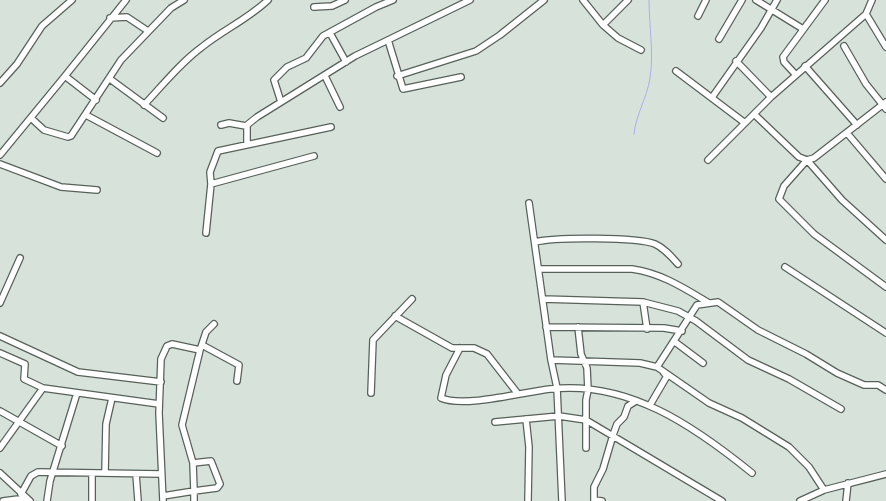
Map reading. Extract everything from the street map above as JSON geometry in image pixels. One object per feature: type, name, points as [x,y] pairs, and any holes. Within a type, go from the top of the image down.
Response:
[{"type":"street","points":[[0,83],[17,64],[42,26],[72,0]]},
{"type":"street","points":[[0,155],[126,0]]},
{"type":"street","points":[[31,118],[44,130],[68,137],[86,115],[121,60],[171,8],[184,0]]},
{"type":"street","points":[[144,105],[197,50],[243,21],[268,0]]},
{"type":"street","points":[[314,8],[332,6],[345,0]]},
{"type":"street","points":[[281,102],[274,80],[287,67],[306,58],[319,40],[330,33],[380,2],[393,0]]},
{"type":"street","points":[[221,125],[229,123],[246,126],[257,117],[346,62],[470,0]]},
{"type":"street","points":[[397,76],[476,51],[500,35],[544,0]]},
{"type":"street","points":[[583,0],[603,26],[618,38],[641,50]]},
{"type":"street","points":[[603,26],[628,0]]},
{"type":"street","points":[[698,16],[706,0]]},
{"type":"street","points":[[719,39],[742,0]]},
{"type":"street","points":[[756,0],[803,29]]},
{"type":"street","points":[[713,96],[761,28],[777,0]]},
{"type":"street","points":[[796,75],[784,62],[783,57],[824,0]]},
{"type":"street","points":[[708,160],[771,97],[866,14],[872,0]]},
{"type":"street","points":[[866,14],[886,47]]},
{"type":"street","points":[[110,18],[126,17],[148,31]]},
{"type":"street","points":[[330,33],[346,62]]},
{"type":"street","points":[[388,40],[397,76],[403,89],[461,76]]},
{"type":"street","points":[[844,46],[866,84],[885,105],[857,124],[814,158],[806,160],[784,186],[779,199],[814,234],[886,287]]},
{"type":"street","points":[[736,61],[771,97]]},
{"type":"street","points":[[806,66],[857,124]]},
{"type":"street","points":[[676,71],[713,96],[745,123]]},
{"type":"street","points":[[65,76],[96,100]]},
{"type":"street","points":[[325,76],[340,107]]},
{"type":"street","points":[[110,79],[163,118]]},
{"type":"street","points":[[754,114],[799,157],[806,160],[842,200],[886,240]]},
{"type":"street","points":[[86,115],[157,153]]},
{"type":"street","points":[[246,126],[247,144]]},
{"type":"street","points":[[206,233],[211,184],[210,172],[216,152],[331,127]]},
{"type":"street","points":[[847,133],[886,180]]},
{"type":"street","points":[[211,184],[314,156]]},
{"type":"street","points":[[0,164],[61,187],[97,190]]},
{"type":"street","points":[[529,203],[546,327],[557,388],[562,501]]},
{"type":"street","points":[[535,242],[559,239],[646,242],[663,249],[678,264]]},
{"type":"street","points":[[0,303],[20,258]]},
{"type":"street","points":[[784,267],[886,333]]},
{"type":"street","points":[[539,269],[632,269],[668,279],[709,303]]},
{"type":"street","points":[[371,393],[373,340],[412,299]]},
{"type":"street","points":[[543,299],[643,302],[690,317],[748,360],[789,379],[841,409]]},
{"type":"street","points":[[643,302],[647,329]]},
{"type":"street","points":[[657,367],[675,342],[697,305],[721,303],[758,330],[806,354],[849,379],[868,386],[878,385],[886,390]]},
{"type":"street","points":[[395,316],[452,348],[474,348],[486,354],[518,394]]},
{"type":"street","points":[[194,501],[193,463],[182,425],[206,332],[214,324]]},
{"type":"street","points":[[546,327],[664,328],[682,331]]},
{"type":"street","points":[[578,327],[583,361],[587,368],[586,448]]},
{"type":"street","points":[[0,336],[78,372],[161,382]]},
{"type":"street","points":[[675,342],[703,363]]},
{"type":"street","points":[[193,463],[211,461],[220,484],[217,488],[163,498],[160,474],[159,404],[161,359],[167,346],[175,344],[201,348],[239,365],[237,381]]},
{"type":"street","points":[[460,348],[448,368],[442,398],[465,401],[557,388],[614,393],[650,405],[714,443],[752,473]]},
{"type":"street","points":[[0,353],[25,364],[24,379],[43,388],[159,404]]},
{"type":"street","points":[[551,360],[640,363],[657,367],[709,404],[749,422],[789,447],[809,467],[824,490]]},
{"type":"street","points":[[650,405],[667,376],[657,367]]},
{"type":"street","points":[[0,448],[43,388]]},
{"type":"street","points":[[47,501],[53,472],[77,393]]},
{"type":"street","points":[[105,473],[106,424],[112,398]]},
{"type":"street","points":[[602,501],[594,500],[594,487],[603,469],[617,424],[624,418],[628,406],[637,401]]},
{"type":"street","points":[[0,411],[62,446]]},
{"type":"street","points":[[495,422],[559,416],[586,420],[722,501]]},
{"type":"street","points":[[526,419],[529,447],[528,501]]},
{"type":"street","points":[[26,498],[34,473],[160,474]]},
{"type":"street","points":[[92,474],[92,501]]},
{"type":"street","points":[[136,474],[138,501]]},
{"type":"street","points":[[800,501],[824,490],[886,474]]},
{"type":"street","points":[[1,477],[26,498]]},
{"type":"street","points":[[846,501],[848,483]]},
{"type":"street","points":[[3,501],[26,498]]},
{"type":"waterway","points":[[634,134],[649,85],[651,69],[649,0]]}]
